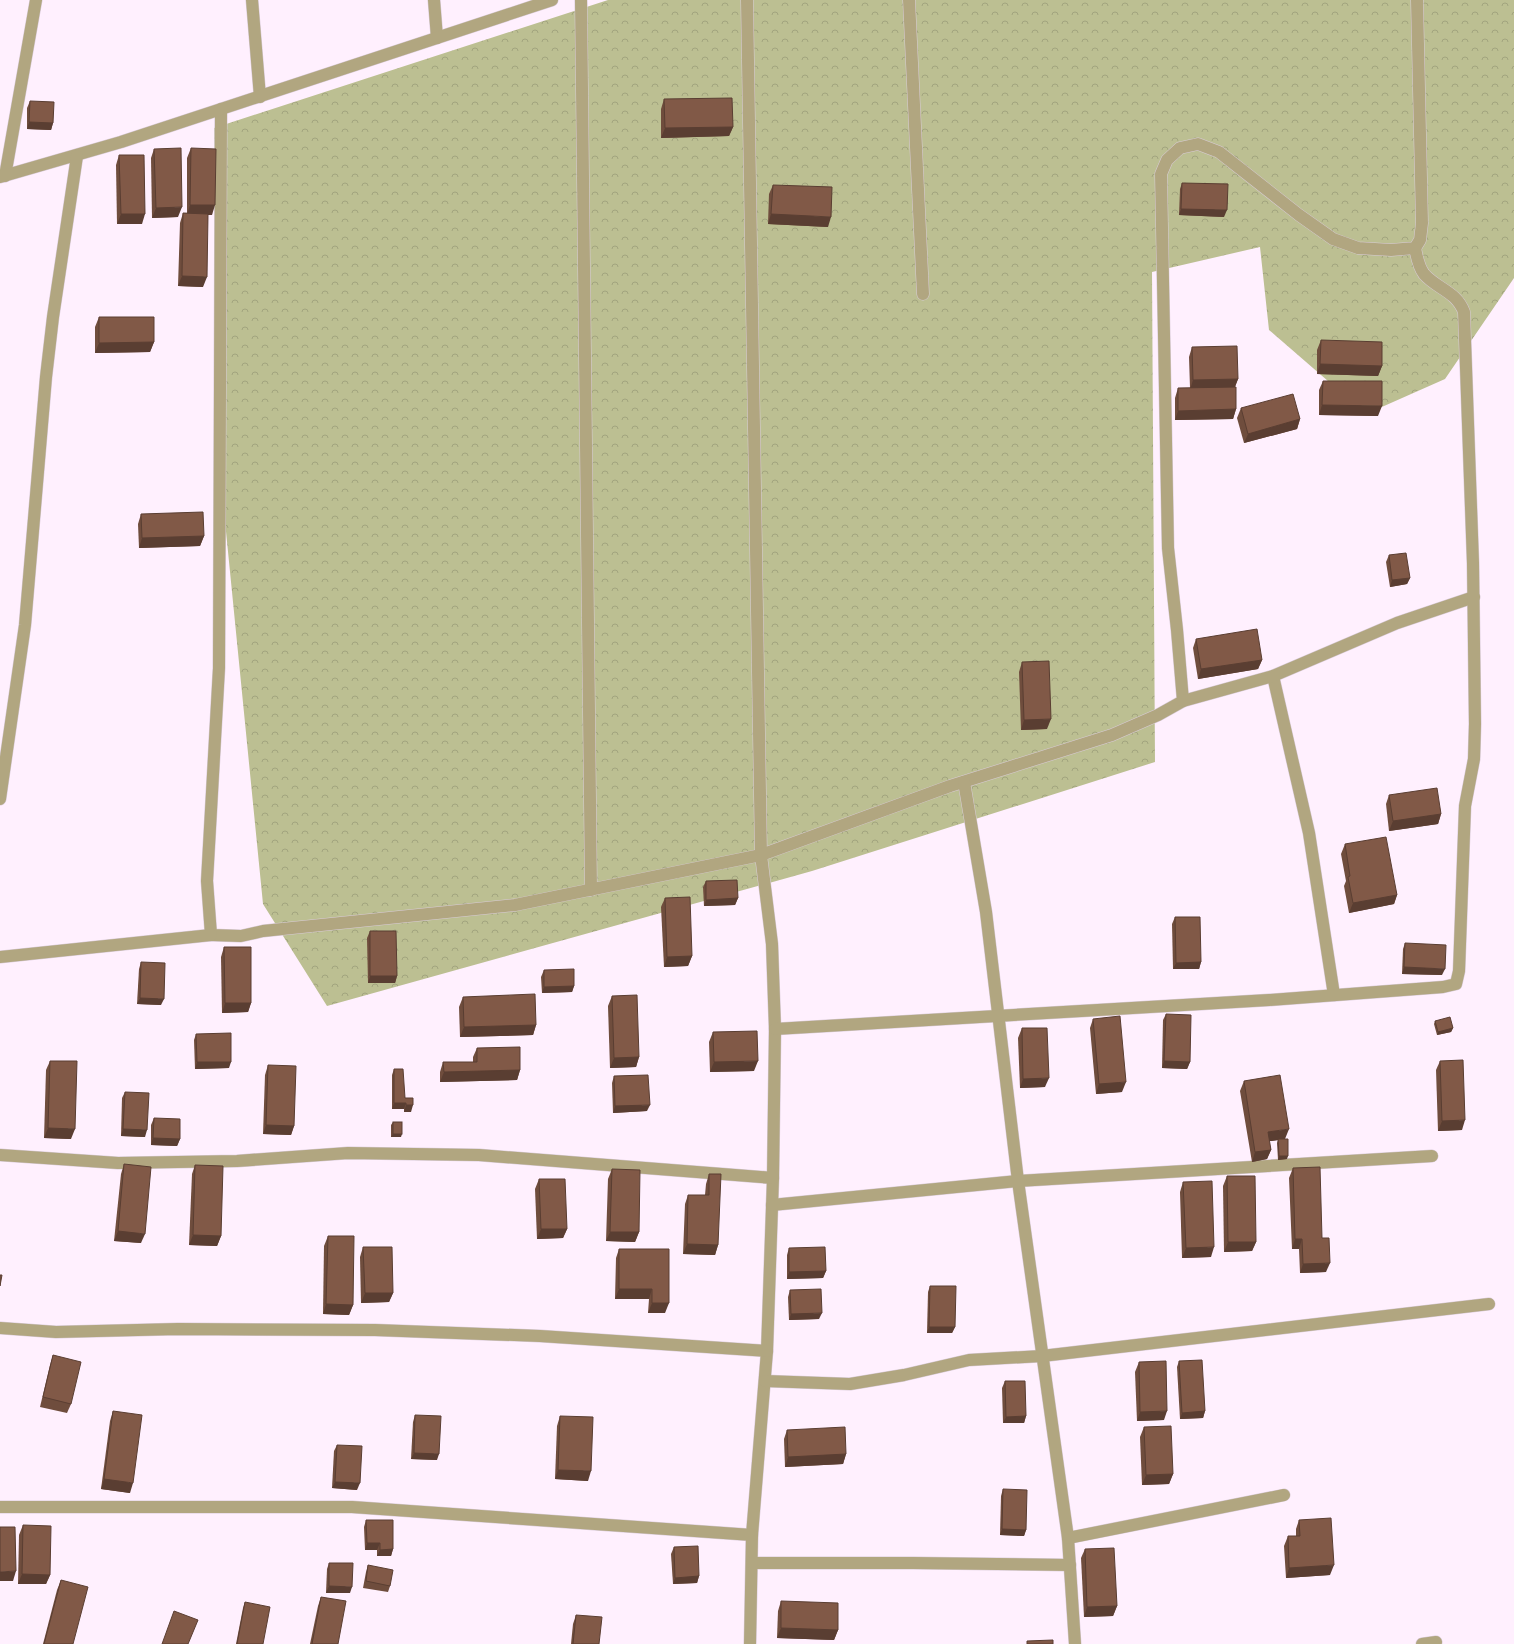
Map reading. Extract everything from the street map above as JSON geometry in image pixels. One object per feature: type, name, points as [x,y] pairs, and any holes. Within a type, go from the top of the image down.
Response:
[{"type":"street","points":[[36,0],[2,176],[77,156],[552,0]]},
{"type":"street","points":[[252,0],[260,97]]},
{"type":"street","points":[[434,0],[437,38]]},
{"type":"street","points":[[581,0],[591,890]]},
{"type":"street","points":[[747,0],[761,855],[772,944],[775,1029],[773,1178],[767,1350],[752,1536],[750,1644]]},
{"type":"street","points":[[909,0],[924,294]]},
{"type":"street","points":[[775,1029],[1334,995],[1443,987],[1456,984],[1459,971],[1465,806],[1474,759],[1475,724],[1474,597],[1464,312],[1461,303],[1425,275],[1419,265],[1415,248],[1420,240],[1422,223],[1417,0]]},
{"type":"street","points":[[211,935],[207,881],[219,668],[221,109]]},
{"type":"street","points":[[1183,701],[1168,548],[1160,212],[1161,174],[1167,160],[1180,148],[1198,144],[1219,152],[1333,240],[1358,248],[1391,250],[1415,248]]},
{"type":"street","points":[[0,799],[25,625],[51,332],[77,156]]},
{"type":"street","points":[[0,957],[211,935],[241,936],[263,931],[515,905],[761,855],[964,782],[1112,735],[1158,715],[1183,701],[1273,676],[1397,623],[1474,597]]},
{"type":"street","points":[[1273,676],[1309,833],[1334,995]]},
{"type":"street","points":[[964,782],[986,912],[1018,1181],[1068,1538],[1075,1644]]},
{"type":"street","points":[[0,1155],[118,1163],[237,1161],[348,1153],[478,1156],[773,1178]]},
{"type":"street","points":[[772,1206],[1018,1181],[1432,1156]]},
{"type":"street","points":[[765,1381],[850,1384],[904,1375],[968,1360],[1042,1356],[1489,1304]]},
{"type":"street","points":[[0,1328],[56,1332],[178,1330],[375,1330],[540,1336],[767,1350]]},
{"type":"street","points":[[1068,1538],[1284,1495]]},
{"type":"street","points":[[0,1507],[352,1506],[752,1536]]},
{"type":"street","points":[[752,1563],[912,1562],[1070,1565]]},
{"type":"street","points":[[1422,1644],[1436,1642]]},
{"type":"green space","points":[[608,0],[1514,0],[1514,278],[1445,379],[1366,414],[1269,330],[1260,247],[1152,272],[1155,762],[812,871],[327,1006],[263,904],[219,461],[214,128]]},
{"type":"building","points":[[732,98],[733,127],[665,128],[664,99]]},
{"type":"building","points":[[30,101],[54,102],[53,123],[29,122]]},
{"type":"building","points":[[181,148],[182,207],[156,208],[154,149]]},
{"type":"building","points":[[191,148],[216,149],[215,205],[190,205]]},
{"type":"building","points":[[119,155],[144,155],[145,214],[121,214]]},
{"type":"building","points":[[1182,183],[1228,184],[1227,210],[1181,209]]},
{"type":"building","points":[[773,185],[832,187],[831,217],[771,214]]},
{"type":"building","points":[[183,213],[208,214],[207,277],[182,276]]},
{"type":"building","points":[[99,317],[154,317],[154,342],[99,343]]},
{"type":"building","points":[[1321,340],[1382,342],[1382,366],[1320,364]]},
{"type":"building","points":[[1237,346],[1238,379],[1193,380],[1192,347]]},
{"type":"building","points":[[1323,381],[1382,381],[1382,406],[1322,405]]},
{"type":"building","points":[[1236,387],[1236,409],[1178,411],[1178,388]]},
{"type":"building","points":[[1293,394],[1300,419],[1248,434],[1241,408]]},
{"type":"building","points":[[203,512],[204,536],[142,538],[141,514]]},
{"type":"building","points":[[1406,553],[1410,578],[1392,580],[1389,555]]},
{"type":"building","points":[[1257,629],[1262,660],[1201,669],[1196,639]]},
{"type":"building","points":[[1049,661],[1051,719],[1024,720],[1022,662]]},
{"type":"building","points":[[1437,788],[1441,814],[1393,821],[1389,795]]},
{"type":"building","points":[[1386,837],[1397,895],[1353,903],[1348,877],[1350,876],[1345,844]]},
{"type":"building","points":[[737,880],[738,898],[706,900],[706,881]]},
{"type":"building","points":[[690,897],[692,956],[667,957],[665,898]]},
{"type":"building","points":[[1175,917],[1200,917],[1201,962],[1176,963]]},
{"type":"building","points":[[370,931],[396,931],[397,976],[370,976]]},
{"type":"building","points":[[1405,943],[1446,945],[1445,969],[1404,967]]},
{"type":"building","points":[[224,947],[251,947],[251,1003],[225,1003]]},
{"type":"building","points":[[141,962],[165,963],[164,999],[140,998]]},
{"type":"building","points":[[574,969],[574,986],[544,987],[544,970]]},
{"type":"building","points":[[535,994],[536,1025],[464,1027],[463,997]]},
{"type":"building","points":[[637,995],[639,1057],[614,1058],[612,996]]},
{"type":"building","points":[[1166,1014],[1191,1015],[1190,1062],[1164,1061]]},
{"type":"building","points":[[1120,1016],[1126,1082],[1099,1084],[1093,1019]]},
{"type":"building","points":[[1450,1017],[1453,1028],[1438,1032],[1435,1021]]},
{"type":"building","points":[[1022,1028],[1047,1028],[1049,1078],[1023,1079]]},
{"type":"building","points":[[757,1031],[758,1061],[714,1062],[713,1032]]},
{"type":"building","points":[[231,1033],[231,1062],[197,1062],[196,1034]]},
{"type":"building","points":[[520,1047],[520,1070],[444,1072],[443,1062],[477,1062],[477,1048]]},
{"type":"building","points":[[1463,1060],[1465,1120],[1442,1121],[1440,1061]]},
{"type":"building","points":[[50,1061],[77,1061],[75,1129],[48,1128]]},
{"type":"building","points":[[268,1065],[296,1066],[294,1126],[266,1125]]},
{"type":"building","points":[[394,1069],[403,1069],[405,1098],[413,1098],[413,1105],[406,1105],[406,1103],[394,1103]]},
{"type":"building","points":[[648,1075],[650,1105],[615,1106],[614,1076]]},
{"type":"building","points":[[1280,1075],[1289,1129],[1268,1132],[1271,1150],[1255,1152],[1244,1081]]},
{"type":"building","points":[[125,1092],[149,1093],[147,1130],[123,1129]]},
{"type":"building","points":[[154,1118],[180,1119],[180,1139],[153,1138]]},
{"type":"building","points":[[393,1122],[402,1122],[402,1134],[393,1134]]},
{"type":"building","points":[[1278,1139],[1288,1139],[1288,1156],[1279,1156]]},
{"type":"building","points":[[124,1164],[151,1167],[145,1234],[118,1231]]},
{"type":"building","points":[[195,1165],[223,1166],[221,1236],[193,1235]]},
{"type":"building","points":[[1320,1167],[1322,1238],[1329,1238],[1330,1263],[1303,1264],[1302,1239],[1295,1239],[1293,1168]]},
{"type":"building","points":[[612,1169],[640,1170],[639,1232],[610,1232]]},
{"type":"building","points":[[709,1174],[721,1174],[718,1245],[687,1244],[688,1195],[709,1195]]},
{"type":"building","points":[[1227,1176],[1255,1176],[1256,1242],[1228,1242]]},
{"type":"building","points":[[539,1179],[565,1179],[567,1229],[541,1229]]},
{"type":"building","points":[[1212,1181],[1214,1247],[1186,1248],[1183,1182]]},
{"type":"building","points":[[328,1236],[354,1236],[353,1305],[326,1304]]},
{"type":"building","points":[[363,1247],[392,1247],[393,1293],[365,1293]]},
{"type":"building","points":[[825,1247],[826,1271],[789,1272],[789,1248]]},
{"type":"building","points":[[619,1249],[669,1249],[669,1303],[652,1303],[652,1289],[619,1289]]},
{"type":"building","points":[[0,1275],[2,1275],[0,1286]]},
{"type":"building","points":[[930,1286],[956,1286],[955,1327],[929,1327]]},
{"type":"building","points":[[821,1289],[822,1313],[791,1314],[790,1290]]},
{"type":"building","points":[[53,1355],[81,1362],[71,1404],[43,1397]]},
{"type":"building","points":[[1202,1360],[1205,1411],[1182,1413],[1179,1361]]},
{"type":"building","points":[[1166,1361],[1167,1411],[1140,1412],[1139,1362]]},
{"type":"building","points":[[1005,1381],[1025,1381],[1026,1416],[1006,1417]]},
{"type":"building","points":[[113,1411],[142,1415],[133,1483],[104,1479]]},
{"type":"building","points":[[415,1415],[441,1416],[439,1454],[414,1453]]},
{"type":"building","points":[[560,1416],[593,1417],[591,1471],[558,1470]]},
{"type":"building","points":[[1171,1426],[1173,1474],[1146,1475],[1144,1427]]},
{"type":"building","points":[[845,1427],[846,1454],[788,1457],[787,1430]]},
{"type":"building","points":[[337,1445],[362,1446],[360,1483],[335,1482]]},
{"type":"building","points":[[1003,1489],[1027,1490],[1026,1530],[1002,1529]]},
{"type":"building","points":[[1331,1518],[1334,1565],[1289,1568],[1288,1536],[1300,1536],[1299,1520]]},
{"type":"building","points":[[366,1520],[393,1520],[393,1549],[380,1550],[380,1543],[367,1543]]},
{"type":"building","points":[[23,1525],[51,1526],[50,1575],[22,1574]]},
{"type":"building","points":[[0,1527],[15,1527],[16,1571],[0,1572]]},
{"type":"building","points":[[698,1546],[699,1576],[675,1578],[674,1547]]},
{"type":"building","points":[[1114,1548],[1117,1606],[1087,1607],[1085,1549]]},
{"type":"building","points":[[329,1563],[353,1563],[352,1587],[329,1586]]},
{"type":"building","points":[[368,1565],[393,1570],[390,1586],[366,1581]]},
{"type":"building","points":[[61,1580],[88,1587],[73,1644],[44,1644]]},
{"type":"building","points":[[321,1597],[346,1601],[338,1644],[312,1644]]},
{"type":"building","points":[[781,1601],[838,1603],[838,1630],[781,1628]]},
{"type":"building","points":[[245,1602],[270,1607],[263,1644],[237,1644]]},
{"type":"building","points":[[174,1611],[198,1620],[188,1644],[162,1644]]},
{"type":"building","points":[[576,1615],[602,1617],[599,1644],[573,1644]]},
{"type":"building","points":[[1053,1640],[1053,1644],[1027,1644],[1027,1641]]}]
